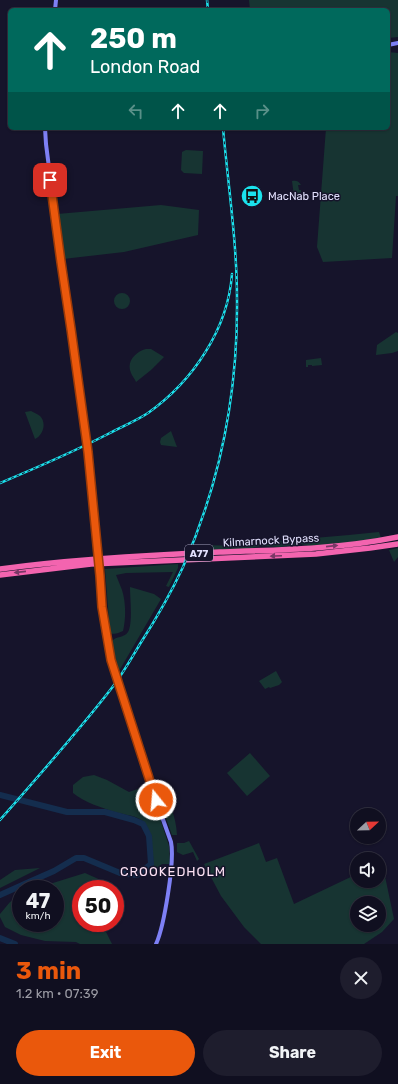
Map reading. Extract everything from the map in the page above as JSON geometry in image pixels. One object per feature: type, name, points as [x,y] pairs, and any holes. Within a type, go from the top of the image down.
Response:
[{"type":"highway","name":"Kilmarnock Bypass","points":[[0,569],[92,559],[316,548],[398,537]]},
{"type":"highway","name":"Kilmarnock Bypass","points":[[0,575],[91,564],[316,554],[398,544]]},
{"type":"main road","points":[[45,130],[61,262],[88,452],[106,636],[115,673],[156,800],[172,842],[173,849],[169,886],[162,923],[156,944]]},
{"type":"green space","points":[[249,0],[398,0],[398,37],[390,38],[390,8],[250,8]]},
{"type":"green space","points":[[390,52],[398,53],[398,196],[396,196],[392,258],[323,262],[317,247],[326,130],[390,130]]},
{"type":"green space","points":[[186,150],[203,151],[202,174],[184,173],[181,170],[182,152]]},
{"type":"green space","points":[[292,181],[297,181],[301,185],[298,185],[299,190],[301,190],[300,194],[294,196]]},
{"type":"green space","points":[[161,205],[199,210],[198,235],[124,252],[63,259],[57,214]]},
{"type":"green space","points":[[119,293],[125,293],[130,298],[128,307],[125,309],[119,309],[114,304],[114,298]]},
{"type":"green space","points":[[396,332],[398,333],[398,351],[376,355],[377,345]]},
{"type":"green space","points":[[151,349],[164,357],[136,382],[131,374],[131,361],[138,352]]},
{"type":"green space","points":[[321,358],[322,365],[308,365],[308,367],[306,367],[306,360]]},
{"type":"green space","points":[[31,411],[40,416],[44,425],[42,432],[35,439],[25,412]]},
{"type":"green space","points":[[171,431],[177,447],[161,445],[161,438]]},
{"type":"green space","points":[[379,532],[381,538],[314,547],[301,544],[280,547],[261,546],[248,549],[211,551],[192,550],[194,545],[250,546],[267,542]]},
{"type":"green space","points":[[398,548],[398,557],[394,562],[389,550]]},
{"type":"green space","points":[[178,564],[178,568],[169,587],[166,586],[173,572],[126,573],[116,575],[122,590],[125,605],[125,621],[123,631],[115,634],[110,633],[105,569]]},
{"type":"green space","points":[[130,587],[154,594],[161,599],[119,671],[112,641],[126,634],[130,628]]},
{"type":"green space","points":[[276,671],[282,682],[279,685],[265,689],[259,681]]},
{"type":"green space","points":[[250,753],[270,776],[247,796],[227,773]]},
{"type":"green space","points":[[94,775],[129,792],[149,785],[169,846],[170,864],[162,864],[151,873],[153,858],[150,835],[144,822],[134,817],[99,807],[73,793],[73,785],[83,777]]},
{"type":"green space","points":[[158,785],[171,808],[177,835],[172,835],[155,788]]},
{"type":"green space","points":[[189,841],[199,859],[197,861],[193,852],[183,855],[177,852],[177,843]]},
{"type":"green space","points":[[259,843],[266,862],[277,858],[294,904],[350,877],[350,888],[386,888],[386,881],[394,919],[386,928],[386,896],[350,896],[350,932],[382,932],[364,944],[261,944],[244,927],[221,896],[204,864]]},
{"type":"green space","points":[[40,868],[16,880],[12,880],[12,882],[0,888],[0,880],[15,870]]},
{"type":"green space","points":[[85,873],[101,880],[72,880],[72,932],[106,932],[112,944],[80,944],[76,942],[45,941],[15,932],[64,932],[64,880],[62,880]]},
{"type":"green space","points":[[12,901],[12,930],[5,927],[0,917],[0,914]]},
{"type":"waterway","points":[[0,795],[67,812],[105,812],[143,824],[149,836],[151,864],[137,875],[120,873],[84,858],[76,858],[54,871],[0,895]]},
{"type":"waterway","points":[[0,938],[15,944]]},
{"type":"railway","points":[[207,0],[208,8]]},
{"type":"railway","points":[[0,820],[43,772],[123,673],[157,616],[183,567],[207,503],[217,470],[230,402],[236,333],[236,257],[223,130]]},
{"type":"railway","points":[[0,483],[95,441],[148,413],[180,386],[205,352],[216,334],[224,314],[232,274]]},
{"type":"place","name":"MacNab Place","points":[[252,196]]},
{"type":"district","name":"CROOKEDHOLM","points":[[173,871]]},
{"type":"route","points":[[50,180],[88,452],[106,636],[111,660],[156,800]]}]
